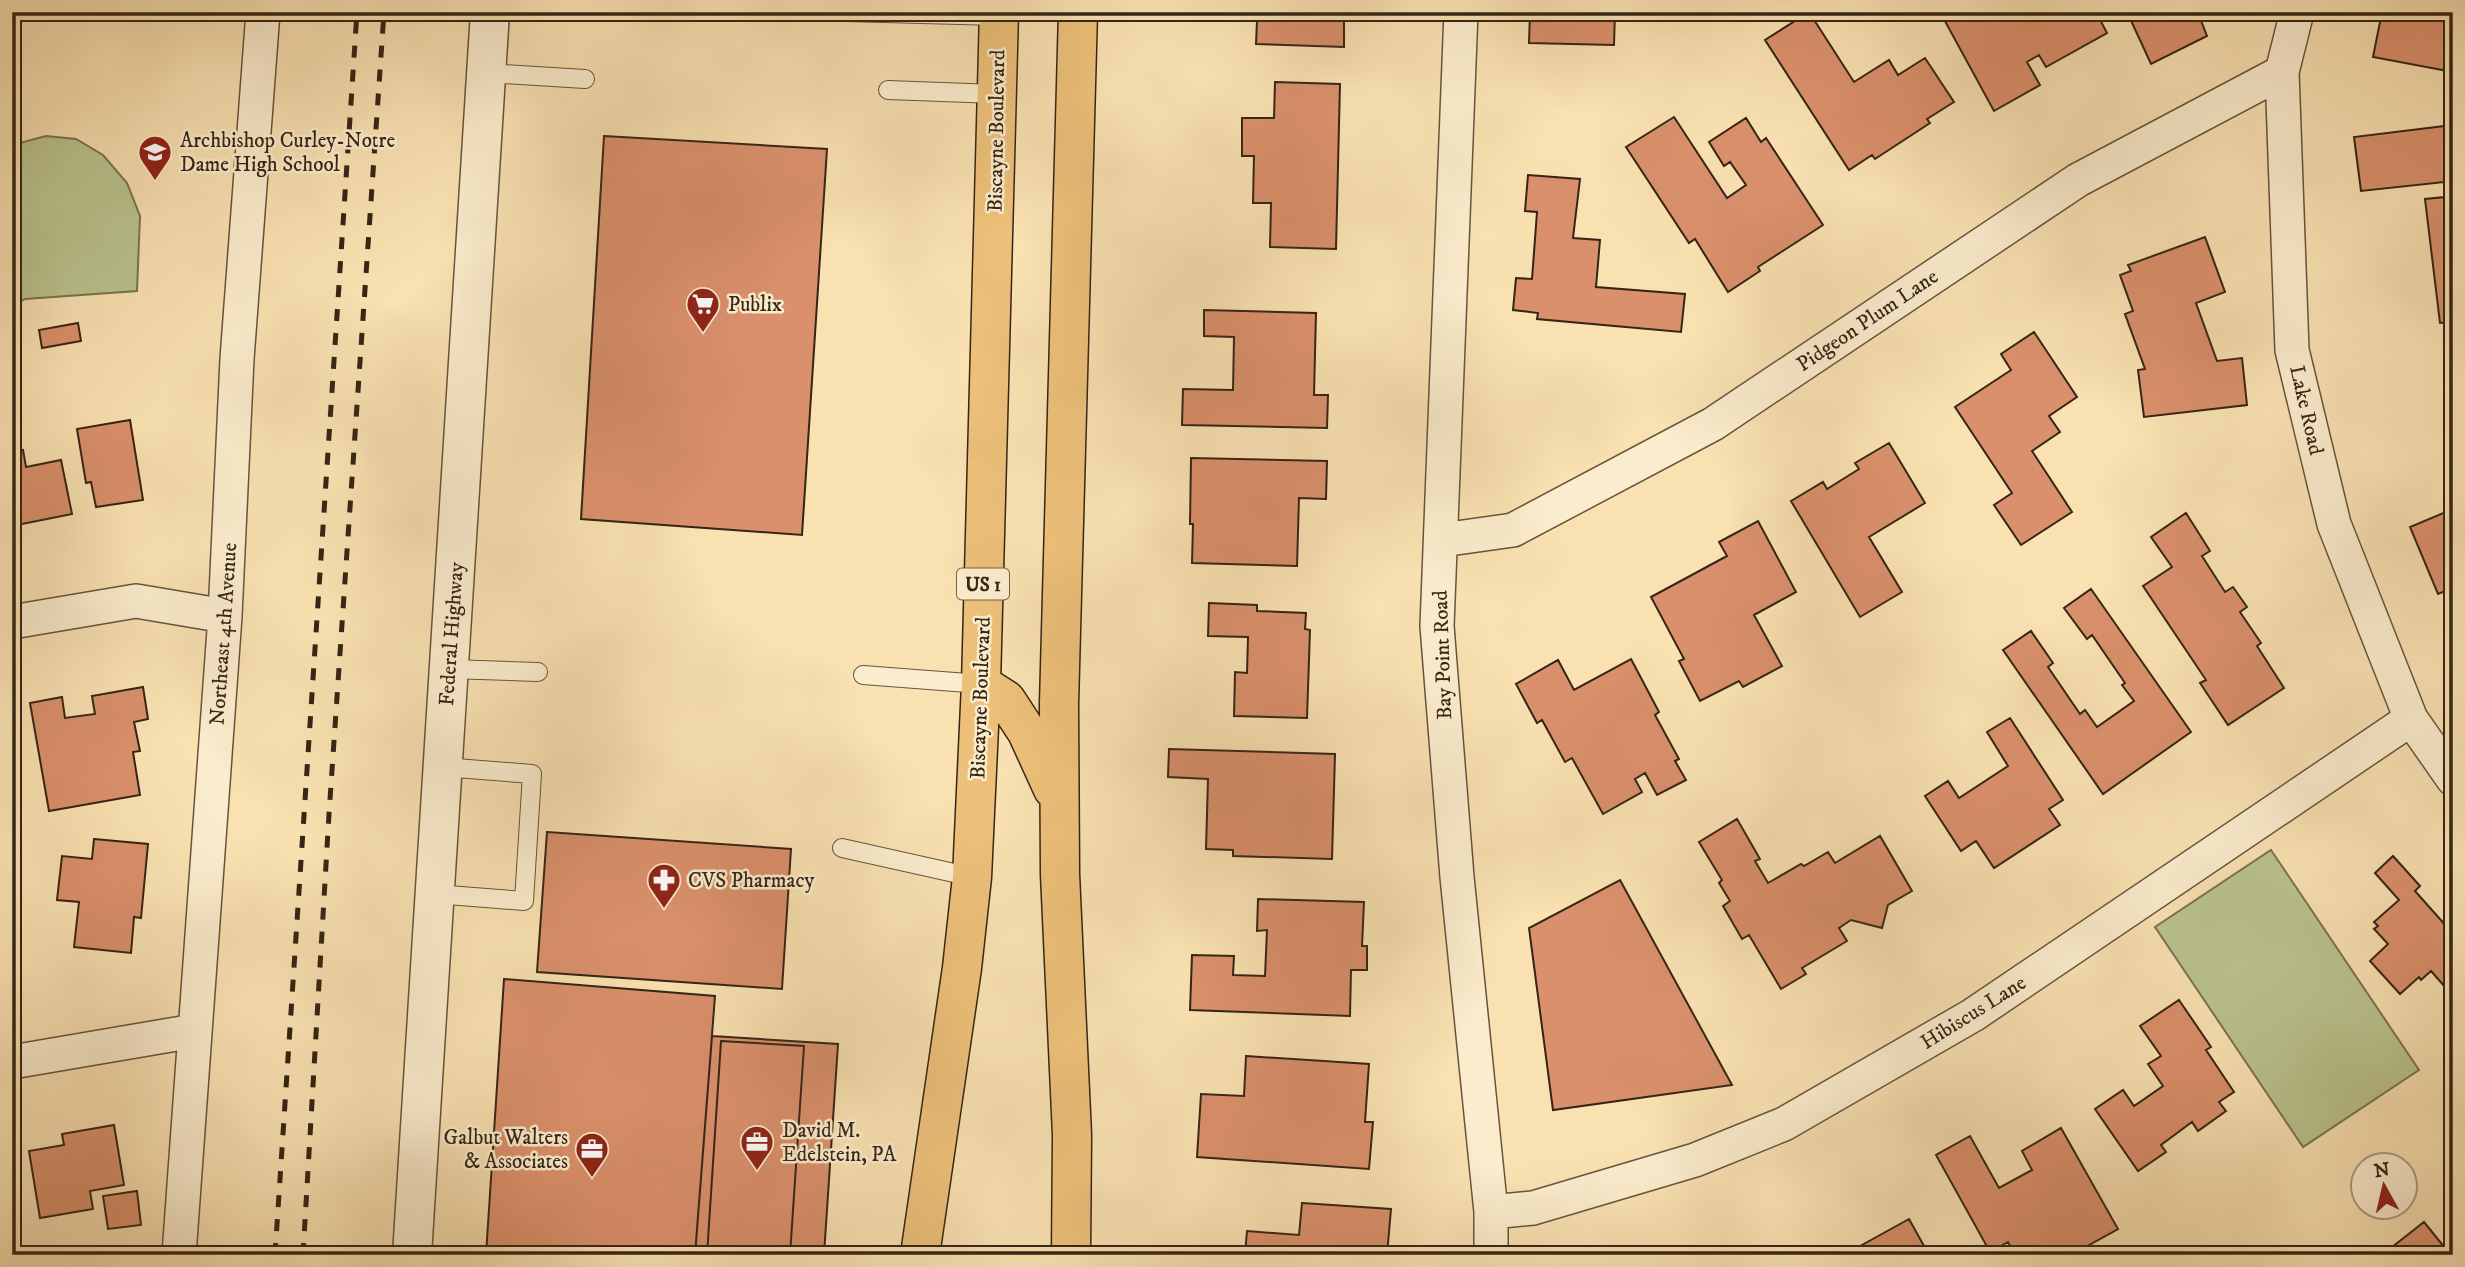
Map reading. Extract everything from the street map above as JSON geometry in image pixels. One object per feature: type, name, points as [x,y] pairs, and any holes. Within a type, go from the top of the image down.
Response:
[{"type":"main road","points":[[1071,1255],[1071,1121],[1058,800],[1078,12]]},
{"type":"main road","name":"Biscayne Boulevard","points":[[920,1255],[962,968],[972,877],[981,684],[998,14]]},
{"type":"main road","points":[[981,684],[1006,700],[1027,732],[1058,800]]},
{"type":"street","name":"Northeast 4th Avenue","points":[[179,1255],[225,616],[237,359],[263,12]]},
{"type":"street","name":"Federal Highway","points":[[412,1255],[490,12]]},
{"type":"street","name":"Bay Point Road","points":[[1461,12],[1437,626],[1457,877],[1491,1212],[1491,1255]]},
{"type":"street","name":"Lake Road","points":[[2297,12],[2282,72],[2292,350],[2334,524],[2411,719],[2453,779]]},
{"type":"street","name":"Pidgeon Plum Lane","points":[[1442,540],[1513,530],[1713,424],[2078,180],[2282,72]]},
{"type":"street","points":[[12,622],[136,601],[225,616]]},
{"type":"street","name":"Hibiscus Lane","points":[[1491,1212],[1533,1208],[1682,1164],[1784,1124],[1973,1015],[2411,719]]},
{"type":"street","points":[[12,1062],[194,1031]]},
{"type":"lane","points":[[846,12],[998,14]]},
{"type":"lane","points":[[486,73],[585,79]]},
{"type":"lane","points":[[888,90],[996,94]]},
{"type":"lane","points":[[449,669],[538,672]]},
{"type":"lane","points":[[863,675],[981,684]]},
{"type":"lane","points":[[435,894],[524,901],[525,888],[532,774],[443,766]]},
{"type":"lane","points":[[842,848],[972,877]]},
{"type":"green space","points":[[46,136],[76,139],[103,155],[127,183],[140,216],[137,291],[25,299],[12,306],[12,145]]},
{"type":"green space","points":[[2271,850],[2419,1070],[2303,1147],[2155,927]]},
{"type":"building","points":[[1242,12],[1344,12],[1344,47],[1256,44],[1257,21],[1241,21]]},
{"type":"building","points":[[1530,12],[1615,12],[1614,45],[1529,43]]},
{"type":"building","points":[[1809,12],[1854,82],[1889,60],[1898,75],[1925,58],[1954,102],[1927,119],[1930,123],[1875,159],[1872,155],[1849,170],[1765,40]]},
{"type":"building","points":[[1940,12],[2096,12],[2107,33],[2046,67],[2039,55],[2027,62],[2040,85],[1994,111]]},
{"type":"building","points":[[2127,12],[2212,13],[2200,18],[2207,36],[2151,64]]},
{"type":"building","points":[[2382,12],[2453,12],[2453,72],[2373,57]]},
{"type":"building","points":[[1275,82],[1340,84],[1336,249],[1270,247],[1271,203],[1253,203],[1254,156],[1242,156],[1242,118],[1274,118]]},
{"type":"building","points":[[1674,117],[1727,198],[1746,185],[1730,162],[1724,166],[1709,142],[1746,118],[1761,142],[1766,138],[1823,225],[1758,267],[1760,271],[1728,292],[1695,239],[1689,243],[1626,147]]},
{"type":"building","points":[[2453,125],[2453,322],[2440,323],[2425,199],[2445,197],[2444,182],[2361,191],[2354,137]]},
{"type":"building","name":"Publix","points":[[604,136],[827,149],[802,535],[581,519]]},
{"type":"building","points":[[1528,175],[1580,179],[1573,238],[1600,240],[1596,287],[1685,294],[1681,332],[1537,319],[1538,313],[1513,310],[1516,278],[1532,279],[1537,212],[1525,211]]},
{"type":"building","points":[[2205,237],[2225,292],[2196,303],[2217,361],[2242,358],[2247,405],[2144,417],[2138,370],[2145,369],[2125,314],[2133,311],[2120,275],[2131,271],[2128,265]]},
{"type":"building","points":[[1204,310],[1316,313],[1314,395],[1328,395],[1327,428],[1182,425],[1183,389],[1233,390],[1234,337],[1204,336]]},
{"type":"building","points":[[78,323],[81,341],[42,348],[39,330]]},
{"type":"building","points":[[2034,332],[2077,397],[2049,416],[2060,432],[2032,451],[2072,512],[2021,545],[1994,505],[2012,493],[1955,407],[2011,370],[2001,354]]},
{"type":"building","points":[[130,420],[143,500],[96,507],[91,482],[86,483],[77,429]]},
{"type":"building","points":[[1889,443],[1925,503],[1869,537],[1902,592],[1860,617],[1791,501],[1823,482],[1827,489],[1859,469],[1855,463]]},
{"type":"building","points":[[23,450],[26,467],[61,460],[72,514],[12,526],[12,452]]},
{"type":"building","points":[[1191,458],[1327,461],[1326,499],[1299,498],[1297,566],[1192,563]]},
{"type":"building","points":[[2453,509],[2453,588],[2438,594],[2410,527]]},
{"type":"building","points":[[2186,513],[2210,551],[2202,556],[2225,592],[2233,587],[2247,607],[2240,612],[2261,643],[2257,646],[2284,688],[2228,725],[2200,683],[2206,680],[2143,586],[2172,567],[2151,537]]},
{"type":"building","points":[[1758,521],[1796,592],[1754,615],[1782,666],[1743,687],[1739,681],[1700,701],[1679,661],[1684,659],[1651,597],[1727,556],[1719,542]]},
{"type":"building","points":[[2091,589],[2191,732],[2103,794],[2003,650],[2031,631],[2053,663],[2048,667],[2080,714],[2085,710],[2097,727],[2134,701],[2092,635],[2087,639],[2064,608]]},
{"type":"building","points":[[1209,603],[1257,605],[1257,611],[1306,613],[1305,629],[1310,630],[1307,718],[1234,716],[1235,672],[1247,673],[1248,637],[1208,636]]},
{"type":"building","points":[[1631,659],[1659,712],[1655,715],[1679,759],[1675,761],[1686,780],[1657,795],[1645,773],[1635,779],[1642,792],[1603,814],[1572,758],[1565,762],[1542,720],[1537,723],[1516,684],[1558,660],[1574,690]]},
{"type":"building","points":[[143,687],[148,719],[134,722],[140,751],[133,752],[140,795],[49,811],[30,703],[62,697],[65,718],[95,714],[92,696]]},
{"type":"building","points":[[2010,718],[2063,800],[2049,809],[2060,825],[1994,868],[1976,841],[1961,851],[1925,796],[1948,781],[1959,798],[2008,766],[1987,732]]},
{"type":"building","points":[[1169,749],[1335,754],[1332,859],[1233,856],[1233,850],[1206,849],[1208,779],[1168,777]]},
{"type":"building","points":[[1737,819],[1760,859],[1755,861],[1768,883],[1828,852],[1835,863],[1880,836],[1912,891],[1888,905],[1882,928],[1851,920],[1839,928],[1847,941],[1802,968],[1806,974],[1781,989],[1749,935],[1742,939],[1723,906],[1730,901],[1719,883],[1722,880],[1699,842]]},
{"type":"building","name":"CVS Pharmacy","points":[[547,832],[791,849],[782,989],[537,972]]},
{"type":"building","points":[[94,839],[148,844],[141,918],[134,917],[131,953],[74,947],[79,902],[57,900],[62,856],[92,859]]},
{"type":"building","points":[[2393,856],[2420,886],[2415,891],[2447,927],[2453,921],[2453,996],[2431,971],[2421,980],[2419,977],[2400,994],[2370,961],[2388,944],[2374,929],[2378,926],[2374,922],[2399,900],[2375,873]]},
{"type":"building","points":[[1620,880],[1732,1085],[1553,1110],[1529,928]]},
{"type":"building","points":[[1258,899],[1364,902],[1362,946],[1367,946],[1367,970],[1351,970],[1350,1016],[1190,1010],[1192,955],[1234,956],[1233,975],[1265,976],[1267,930],[1257,931]]},
{"type":"building","points":[[12,923],[17,958],[12,959]]},
{"type":"building","points":[[504,979],[715,996],[695,1255],[486,1255]]},
{"type":"building","points":[[2179,1000],[2211,1047],[2206,1050],[2234,1092],[2219,1102],[2226,1111],[2198,1131],[2192,1122],[2161,1145],[2166,1152],[2138,1171],[2095,1109],[2123,1090],[2134,1106],[2163,1086],[2148,1064],[2161,1056],[2140,1026]]},
{"type":"building","points":[[712,1036],[838,1044],[824,1255],[695,1255]]},
{"type":"building","points":[[721,1041],[804,1046],[790,1255],[707,1255]]},
{"type":"building","points":[[1246,1056],[1369,1064],[1365,1122],[1373,1122],[1369,1169],[1197,1157],[1201,1094],[1244,1096]]},
{"type":"building","points":[[114,1125],[124,1185],[90,1191],[93,1209],[40,1218],[29,1151],[64,1145],[62,1134]]},
{"type":"building","points":[[2061,1128],[2118,1229],[2071,1255],[2015,1255],[2008,1242],[1990,1252],[1936,1155],[1970,1136],[1999,1188],[2032,1170],[2022,1151]]},
{"type":"building","points":[[137,1191],[141,1225],[108,1229],[103,1196]]},
{"type":"building","points":[[1302,1203],[1391,1209],[1387,1255],[1245,1255],[1247,1231],[1299,1235]]},
{"type":"building","points":[[1909,1219],[1929,1255],[1844,1255]]},
{"type":"building","points":[[2424,1222],[2445,1248],[2453,1242],[2453,1255],[2382,1255]]},
{"type":"railway","points":[[275,1255],[357,12]]},
{"type":"railway","points":[[303,1255],[329,814],[384,12]]},
{"type":"place","name":"Archbishop Curley-Notre Dame High School","points":[[155,182]]},
{"type":"place","name":"Publix","points":[[703,334]]},
{"type":"place","name":"CVS Pharmacy","points":[[664,910]]},
{"type":"place","name":"David M. Edelstein, PA","points":[[757,1172]]},
{"type":"place","name":"Galbut Walters & Associates","points":[[592,1179]]}]
